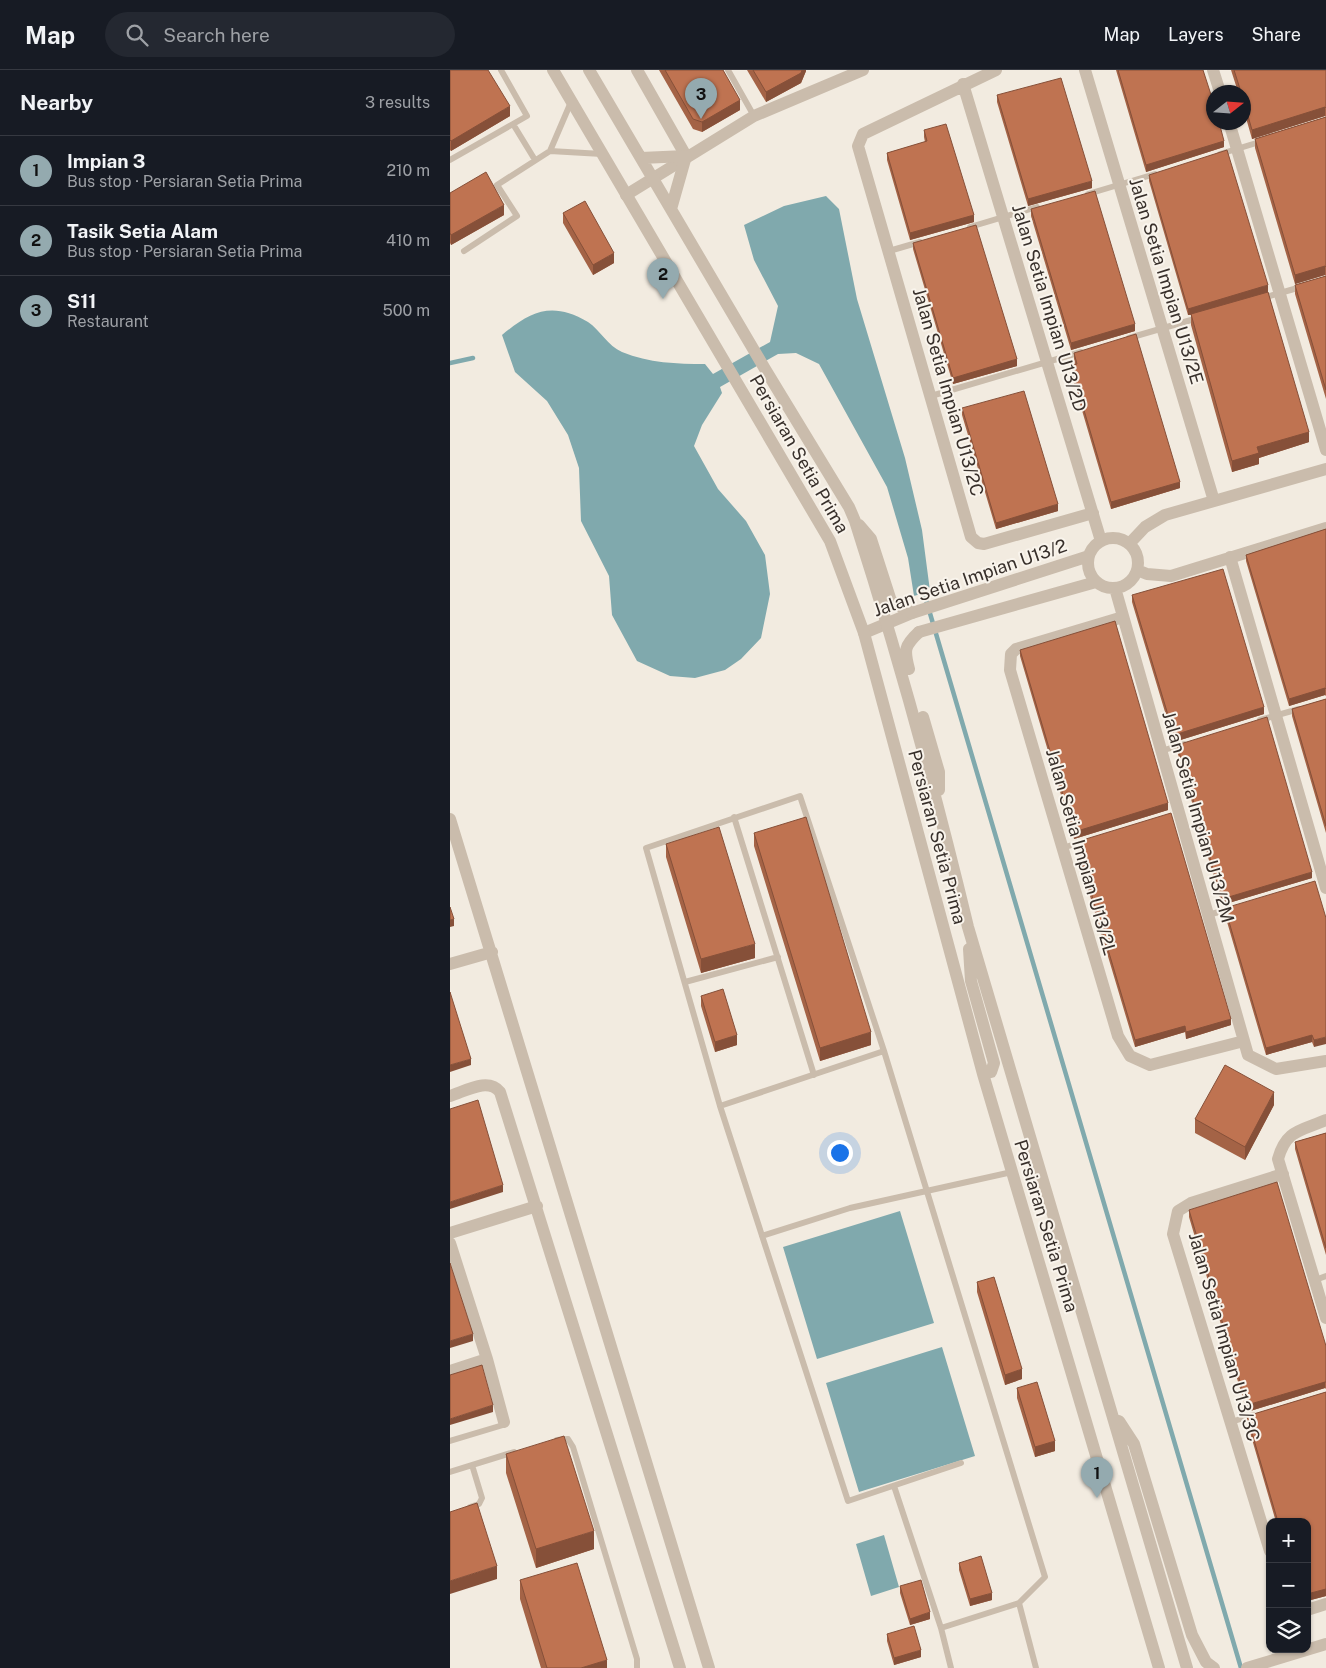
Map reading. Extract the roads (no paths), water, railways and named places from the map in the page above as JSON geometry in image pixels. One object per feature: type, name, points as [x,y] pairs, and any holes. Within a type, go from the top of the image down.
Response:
[{"type":"street","name":"Persiaran Setia Prima","points":[[553,70],[740,385],[830,541],[864,633],[983,1074],[1159,1668]]},
{"type":"street","name":"Persiaran Setia Prima","points":[[589,70],[748,341],[849,507],[855,521],[888,623],[940,810],[968,927],[1187,1668]]},
{"type":"street","points":[[637,70],[686,156],[671,209]]},
{"type":"street","points":[[626,195],[686,156],[754,116],[839,75],[862,70]]},
{"type":"street","points":[[963,84],[996,70]]},
{"type":"street","name":"Jalan Setia Impian U13/2E","points":[[1085,70],[1214,501]]},
{"type":"street","points":[[1213,70],[1218,85]]},
{"type":"street","name":"Jalan Setia Impian U13/2C","points":[[963,84],[864,134],[858,146],[971,537],[978,543],[984,544],[1093,513]]},
{"type":"street","name":"Jalan Setia Impian U13/2D","points":[[963,84],[1101,541]]},
{"type":"street","points":[[1231,130],[1326,450]]},
{"type":"street","points":[[641,158],[686,156]]},
{"type":"street","points":[[1128,544],[1145,527],[1165,515],[1326,469]]},
{"type":"street","points":[[855,521],[871,539],[891,602],[913,613]]},
{"type":"street","points":[[1137,570],[1147,574],[1171,576],[1326,528]]},
{"type":"street","points":[[1115,538],[1128,544],[1136,556],[1137,570],[1129,582],[1115,588],[1102,586],[1096,582],[1088,570],[1089,556],[1101,541],[1115,538]]},
{"type":"street","name":"Jalan Setia Impian U13/2","points":[[864,633],[913,613],[1089,556]]},
{"type":"street","points":[[1230,557],[1323,883]]},
{"type":"street","points":[[1023,578],[1030,600]]},
{"type":"street","name":"Jalan Setia Impian U13/2","points":[[940,810],[939,772],[905,655],[907,643],[919,632],[1096,582]]},
{"type":"street","name":"Jalan Setia Impian U13/2M","points":[[1115,588],[1161,751],[1174,813],[1208,915],[1248,1055],[1276,1068],[1326,1061]]},
{"type":"street","name":"Jalan Setia Impian U13/2L","points":[[1123,617],[1016,649],[1010,659],[1010,670],[1118,1036],[1130,1056],[1150,1064],[1244,1041]]},
{"type":"street","points":[[450,819],[710,1668]]},
{"type":"street","points":[[968,927],[971,981],[994,1063],[991,1072],[983,1074]]},
{"type":"street","points":[[450,964],[492,952]]},
{"type":"street","points":[[450,1096],[486,1084],[493,1085],[500,1092],[680,1668]]},
{"type":"street","points":[[1326,1120],[1290,1134],[1282,1145],[1278,1159],[1320,1278],[1326,1318]]},
{"type":"street","name":"Jalan Setia Impian U13/3C","points":[[1266,1538],[1174,1234],[1178,1211],[1191,1203],[1283,1174]]},
{"type":"street","points":[[450,1233],[537,1206]]},
{"type":"street","points":[[450,1243],[487,1359],[504,1422]]},
{"type":"street","points":[[450,1371],[487,1359]]},
{"type":"street","points":[[1112,1411],[1134,1444],[1192,1635],[1206,1662],[1214,1668]]},
{"type":"street","points":[[1311,1609],[1326,1604]]},
{"type":"street","points":[[1247,1668],[1326,1644]]},
{"type":"lane","points":[[450,160],[527,116],[501,70]]},
{"type":"lane","points":[[728,70],[754,116]]},
{"type":"lane","points":[[550,151],[572,102]]},
{"type":"lane","points":[[513,124],[535,160]]},
{"type":"lane","points":[[1210,158],[1272,138]]},
{"type":"lane","points":[[464,251],[517,216],[497,185],[550,151],[602,154]]},
{"type":"lane","points":[[1084,195],[1165,171]]},
{"type":"lane","points":[[965,228],[1048,204]]},
{"type":"lane","points":[[889,251],[927,240]]},
{"type":"lane","points":[[1252,302],[1307,285]]},
{"type":"lane","points":[[1124,340],[1207,315]]},
{"type":"lane","points":[[931,396],[1086,351]]},
{"type":"lane","points":[[1250,724],[1309,705]]},
{"type":"lane","points":[[1161,751],[1188,743]]},
{"type":"lane","points":[[941,1628],[1019,1604],[1046,1577],[925,1190],[884,1052],[800,796],[646,848],[720,1106],[848,1501],[961,1463]]},
{"type":"lane","points":[[734,817],[814,1075]]},
{"type":"lane","points":[[1062,848],[1089,840]]},
{"type":"lane","points":[[1208,915],[1244,905]]},
{"type":"lane","points":[[685,982],[778,957]]},
{"type":"lane","points":[[720,1106],[884,1052]]},
{"type":"lane","points":[[762,1236],[850,1208],[1012,1172]]},
{"type":"lane","points":[[1230,1422],[1259,1413]]},
{"type":"lane","points":[[450,1441],[503,1425],[504,1422]]},
{"type":"lane","points":[[550,1442],[564,1438],[571,1442],[637,1659],[637,1668]]},
{"type":"lane","points":[[450,1472],[524,1450]]},
{"type":"lane","points":[[466,1508],[479,1504],[482,1498],[472,1465]]},
{"type":"lane","points":[[894,1486],[941,1628],[951,1668]]},
{"type":"lane","points":[[1019,1604],[1036,1668]]},
{"type":"water","points":[[826,196],[839,209],[857,299],[905,458],[922,530],[930,591],[914,596],[908,558],[887,487],[819,364],[796,353],[778,354],[720,387],[722,393],[702,425],[694,446],[718,489],[746,521],[765,555],[770,594],[761,638],[741,659],[725,670],[695,678],[670,676],[637,661],[612,615],[609,576],[581,521],[579,468],[568,435],[547,401],[515,372],[502,335],[532,315],[542,312],[563,312],[588,322],[612,346],[622,352],[653,361],[705,364],[713,374],[770,342],[778,306],[754,260],[744,225],[784,206]]},
{"type":"water","points":[[900,1211],[934,1323],[817,1359],[783,1247]]},
{"type":"water","points":[[942,1347],[975,1456],[859,1492],[826,1383]]},
{"type":"water","points":[[884,1535],[899,1587],[871,1596],[856,1544]]},
{"type":"waterway","points":[[450,363],[473,358]]},
{"type":"waterway","points":[[924,593],[1241,1668]]},
{"type":"place","name":"S11","points":[[701,119]]},
{"type":"place","name":"Tasik Setia Alam","points":[[663,299]]},
{"type":"place","name":"Impian 3","points":[[1097,1498]]}]
